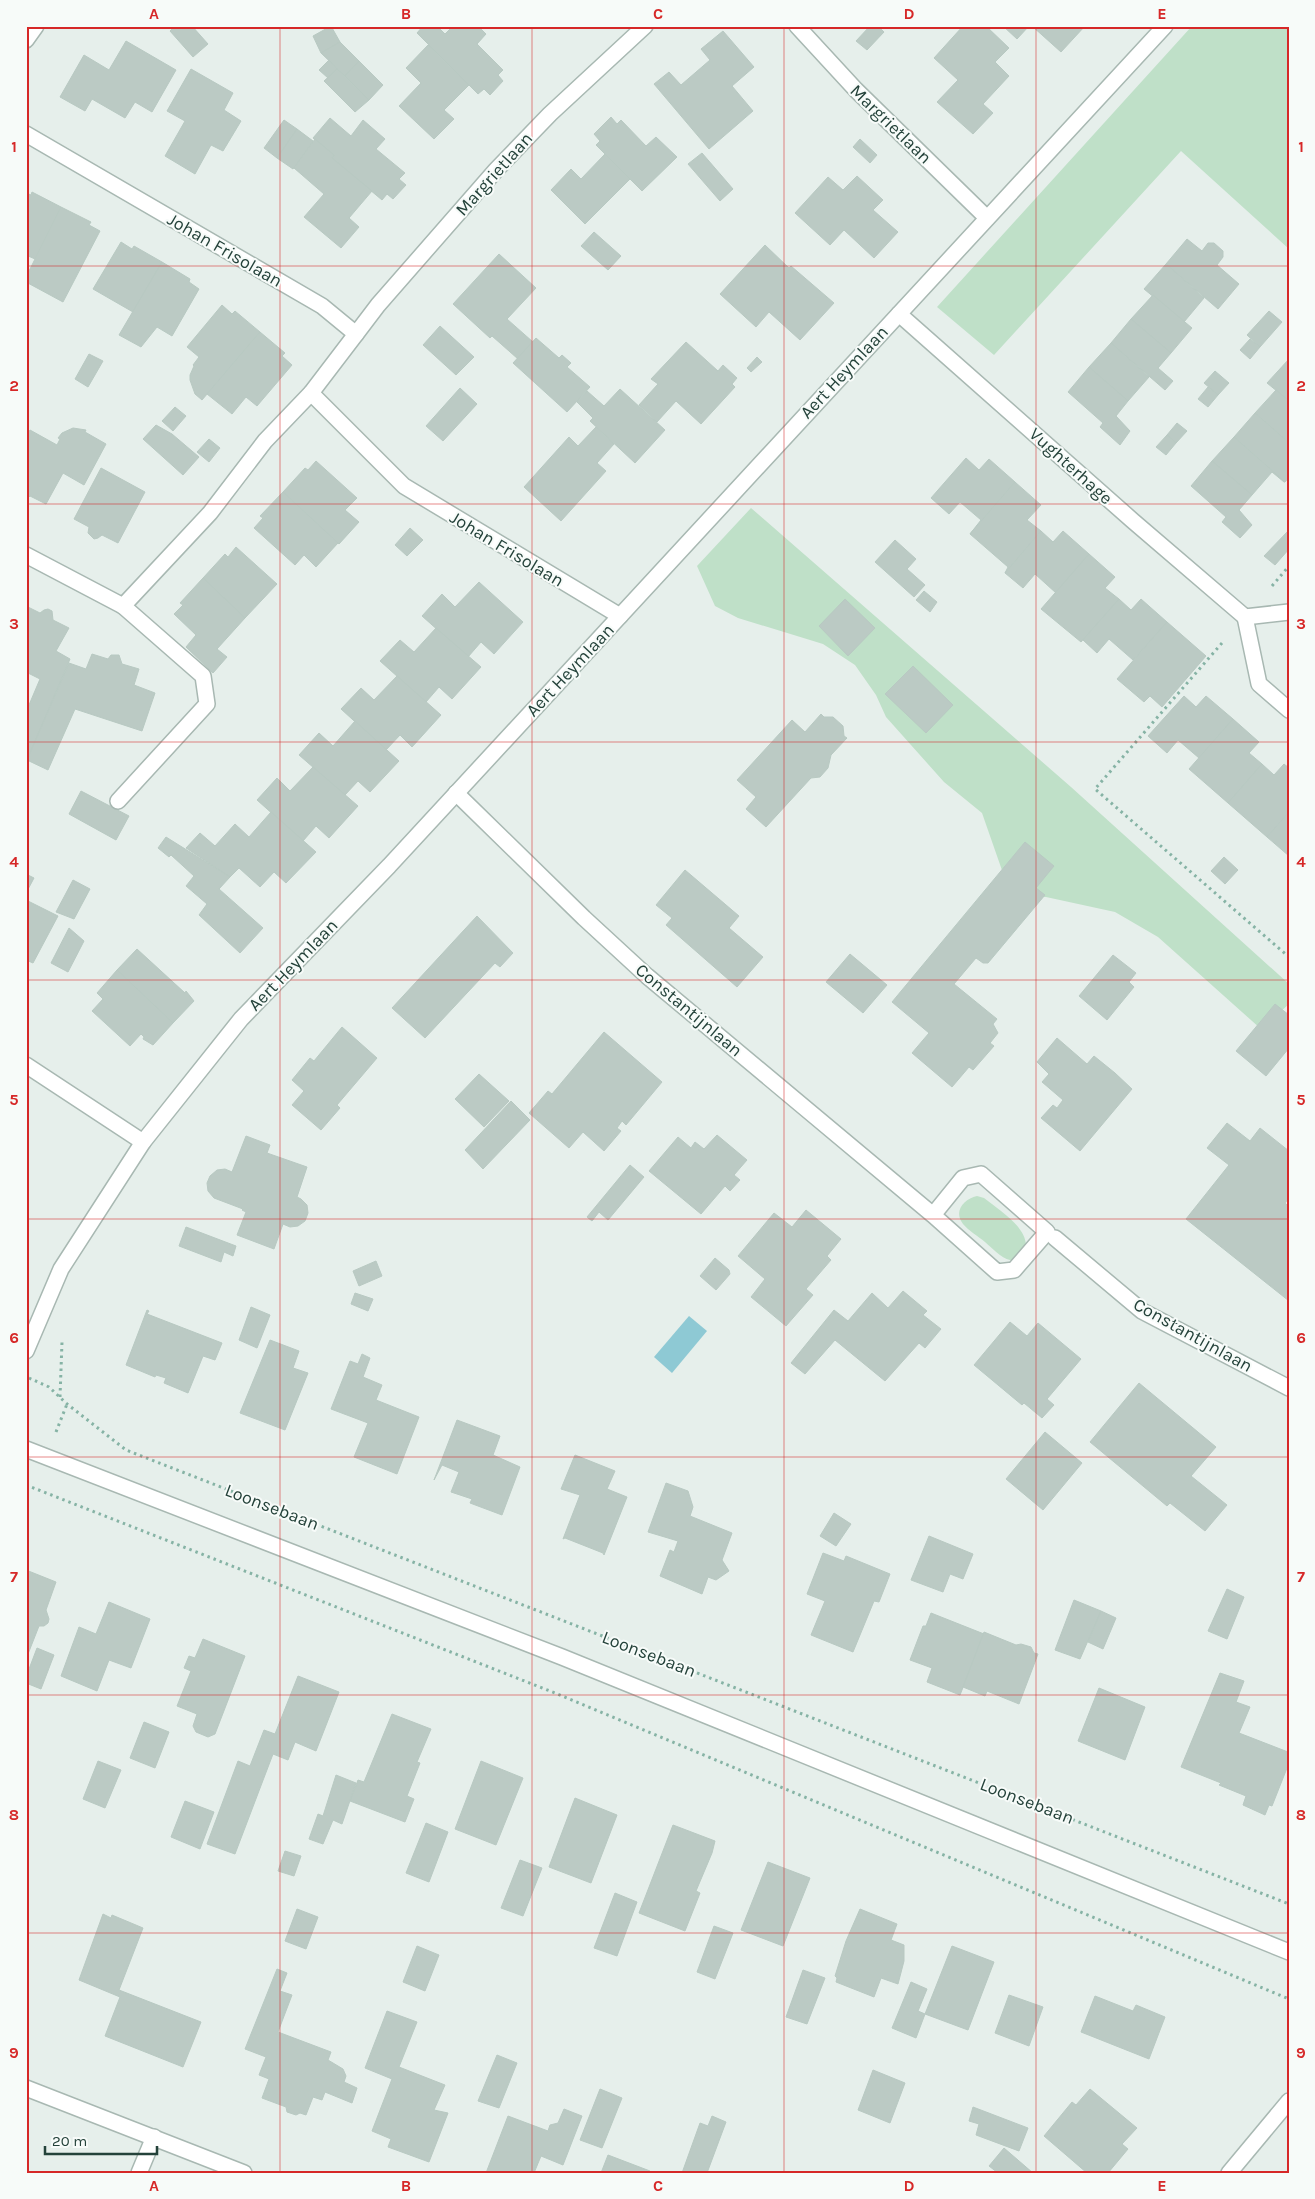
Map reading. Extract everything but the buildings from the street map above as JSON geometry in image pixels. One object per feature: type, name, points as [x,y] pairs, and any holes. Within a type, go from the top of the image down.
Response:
[{"type":"street","points":[[26,40],[36,26]]},
{"type":"street","name":"Margrietlaan","points":[[356,334],[378,305],[496,170],[550,114],[645,26]]},
{"type":"street","name":"Margrietlaan","points":[[797,26],[856,90],[987,218]]},
{"type":"street","name":"Aert Heymlaan","points":[[26,1351],[61,1269],[143,1142],[241,1019],[389,866],[1165,26]]},
{"type":"street","name":"Johan Frisolaan","points":[[26,134],[322,306],[356,334]]},
{"type":"street","name":"Vughterhage","points":[[899,314],[1132,521],[1245,617]]},
{"type":"street","points":[[123,606],[210,513],[265,441],[311,393],[356,334]]},
{"type":"street","name":"Johan Frisolaan","points":[[311,393],[404,486],[477,532],[620,616]]},
{"type":"street","points":[[26,555],[123,606],[203,676],[207,704],[118,801]]},
{"type":"street","points":[[1289,612],[1245,617],[1259,684],[1289,710]]},
{"type":"street","name":"Constantijnlaan","points":[[456,792],[577,911],[647,976],[933,1215],[997,1272],[1014,1270],[1047,1232],[981,1174],[963,1178],[933,1215]]},
{"type":"street","points":[[26,1065],[143,1142]]},
{"type":"street","name":"Constantijnlaan","points":[[1055,1238],[1142,1311],[1289,1388]]},
{"type":"street","name":"Loonsebaan","points":[[26,1449],[562,1657],[1289,1952]]},
{"type":"street","points":[[26,2088],[244,2173]]},
{"type":"street","points":[[1229,2173],[1289,2100]]},
{"type":"street","points":[[139,2173],[154,2138]]},
{"type":"path","points":[[1245,617],[1095,790],[1289,957]]},
{"type":"path","name":"Loonsebaan","points":[[26,1377],[50,1387],[67,1404],[126,1450],[1289,1904]]},
{"type":"path","points":[[26,1485],[555,1693],[1289,1999]]},
{"type":"green space","points":[[1192,26],[1289,26],[1289,249],[1181,151],[994,355],[937,307]]},
{"type":"green space","points":[[751,508],[1071,787],[1289,984],[1289,1004],[1261,1029],[1158,937],[1115,912],[1046,897],[1018,897],[1004,876],[982,813],[944,782],[886,717],[876,695],[855,665],[823,644],[738,618],[715,606],[697,566]]},
{"type":"green space","points":[[977,1196],[984,1198],[1005,1214],[1023,1234],[1026,1249],[1017,1258],[1010,1260],[1003,1257],[963,1224],[959,1215],[961,1206]]},
{"type":"water","points":[[689,1316],[707,1331],[672,1373],[654,1357]]}]
